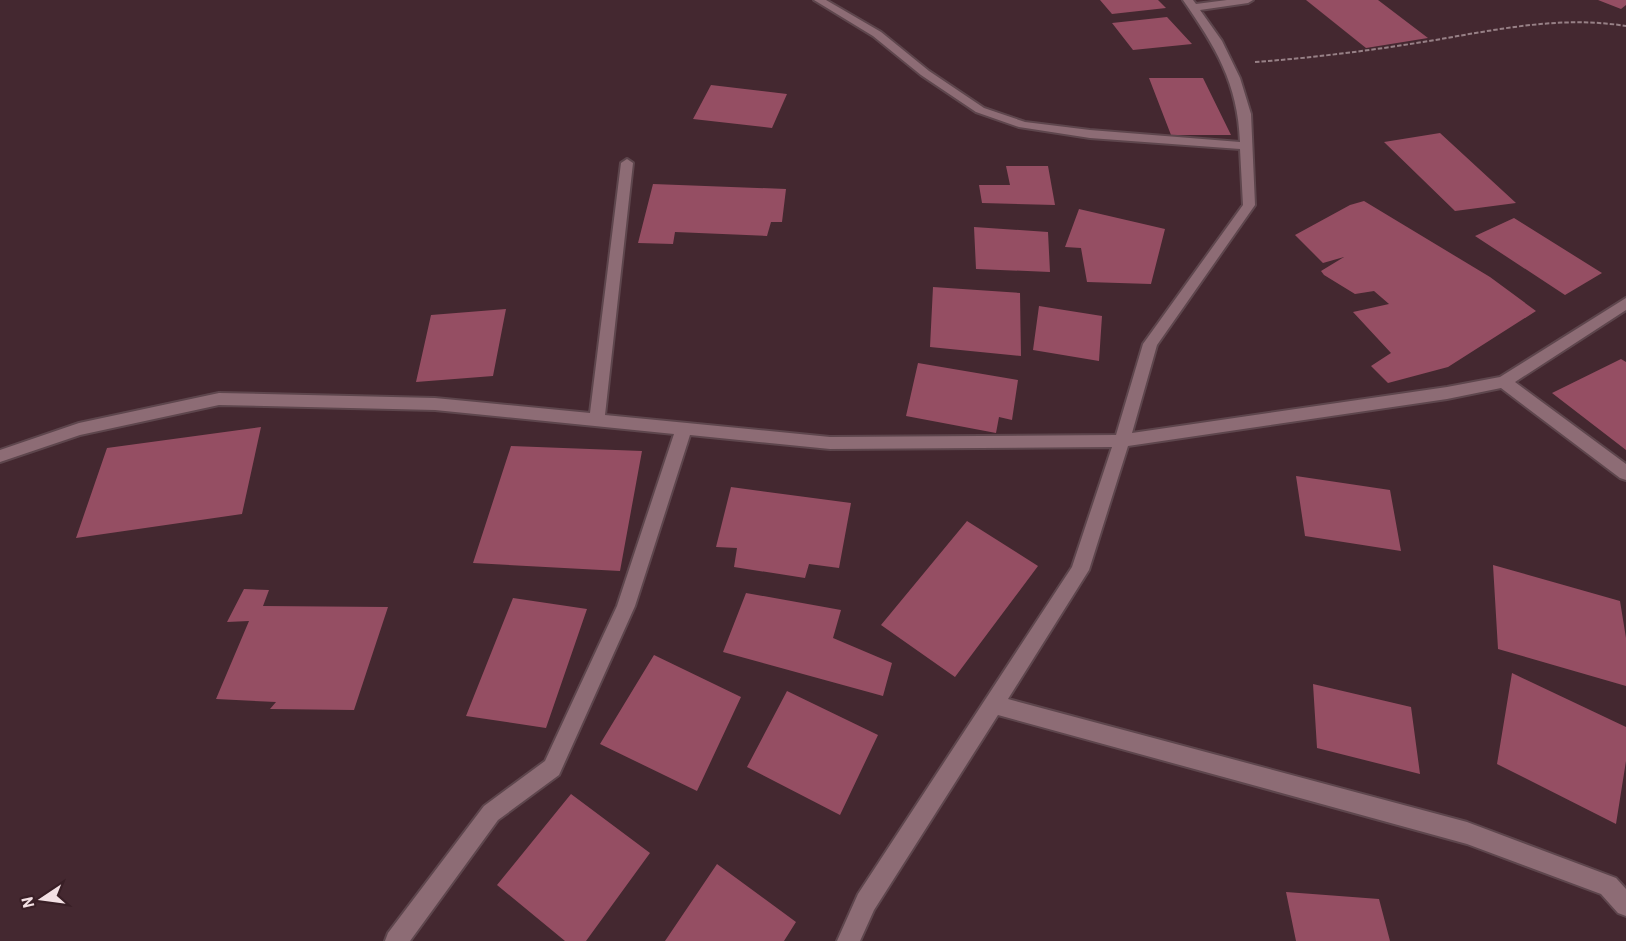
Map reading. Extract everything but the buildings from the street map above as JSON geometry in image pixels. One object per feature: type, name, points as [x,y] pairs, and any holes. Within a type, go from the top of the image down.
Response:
[{"type":"street","points":[[819,0],[877,34],[925,73],[980,110],[1023,125],[1090,134],[1246,146]]},
{"type":"street","points":[[1190,4],[1248,0]]},
{"type":"street","points":[[848,941],[866,902],[1080,570],[1122,441],[1150,344],[1249,205],[1245,114],[1228,64],[1217,41],[1190,4]]},
{"type":"street","points":[[597,420],[627,163]]},
{"type":"street","points":[[0,456],[79,429],[219,399],[435,404],[830,443],[1122,441],[1447,393],[1504,382],[1626,303]]},
{"type":"street","points":[[1504,382],[1626,473]]},
{"type":"street","points":[[396,941],[491,813],[552,768],[626,606],[684,428]]},
{"type":"street","points":[[993,704],[1467,833],[1608,886],[1626,905]]},
{"type":"path","points":[[1228,64],[1344,55],[1549,22],[1594,21],[1626,26]]}]
